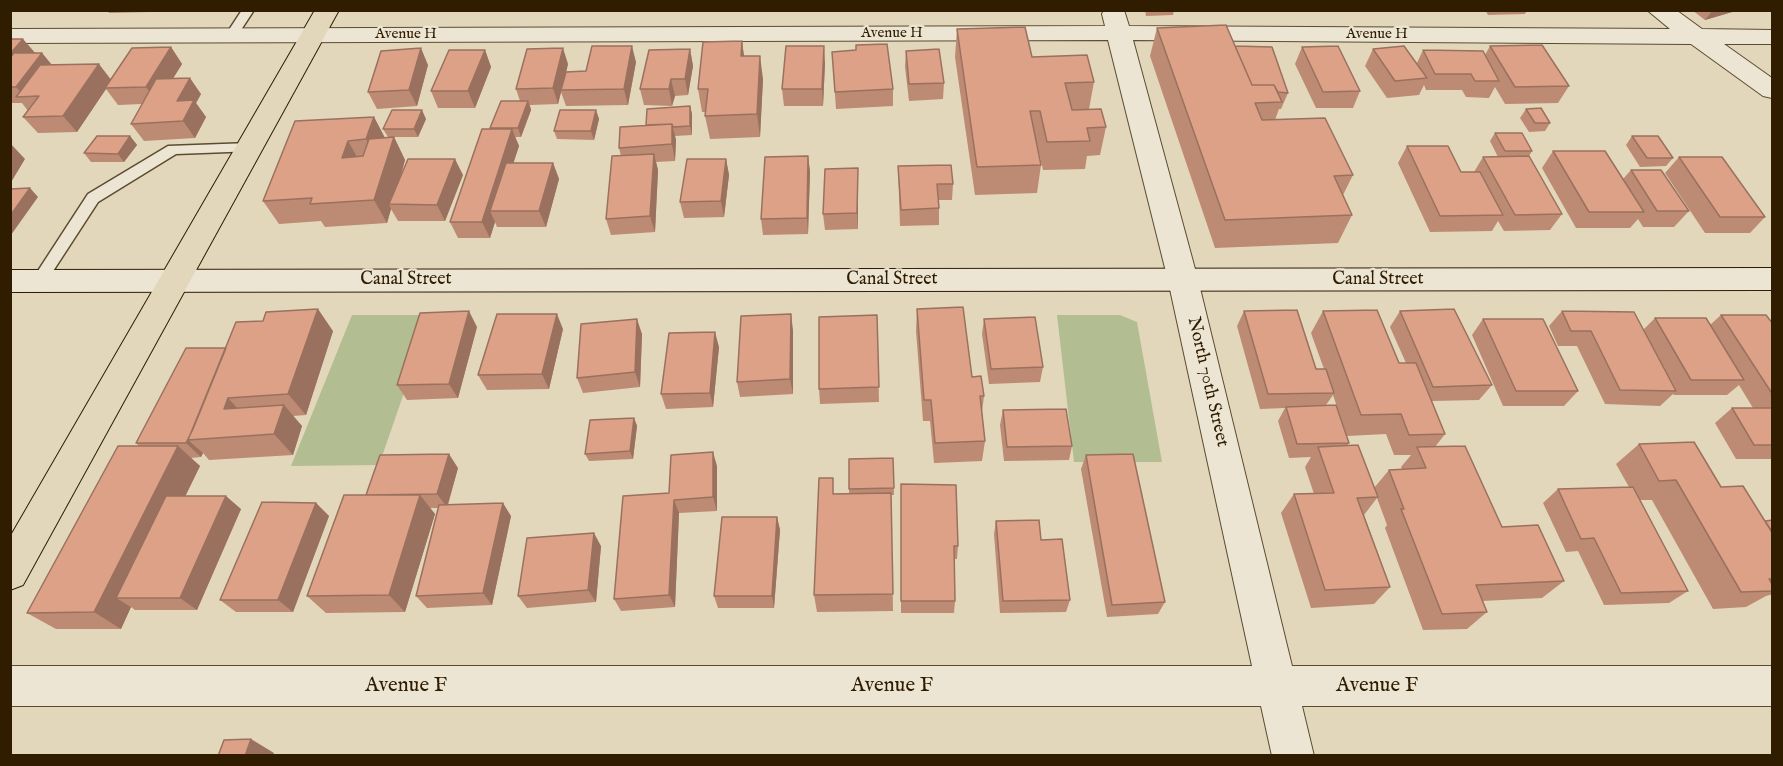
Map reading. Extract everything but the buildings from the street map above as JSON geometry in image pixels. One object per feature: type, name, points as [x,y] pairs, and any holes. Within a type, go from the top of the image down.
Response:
[{"type":"main road","points":[[10,573],[320,23]]},
{"type":"street","points":[[1659,10],[1773,90]]},
{"type":"street","name":"Avenue H","points":[[10,36],[231,36],[320,23],[1116,22],[1773,37]]},
{"type":"street","name":"North 70th Street","points":[[1116,22],[1183,280],[1293,756]]},
{"type":"street","name":"Canal Street","points":[[25,280],[1773,279]]},
{"type":"street","name":"Avenue F","points":[[10,686],[1278,688],[1773,686]]},
{"type":"lane","points":[[231,36],[248,10]]},
{"type":"lane","points":[[25,280],[93,198],[173,149],[250,148]]},
{"type":"green space","points":[[352,315],[431,315],[379,465],[291,466]]},
{"type":"green space","points":[[1057,315],[1120,315],[1137,322],[1162,462],[1074,462]]}]
